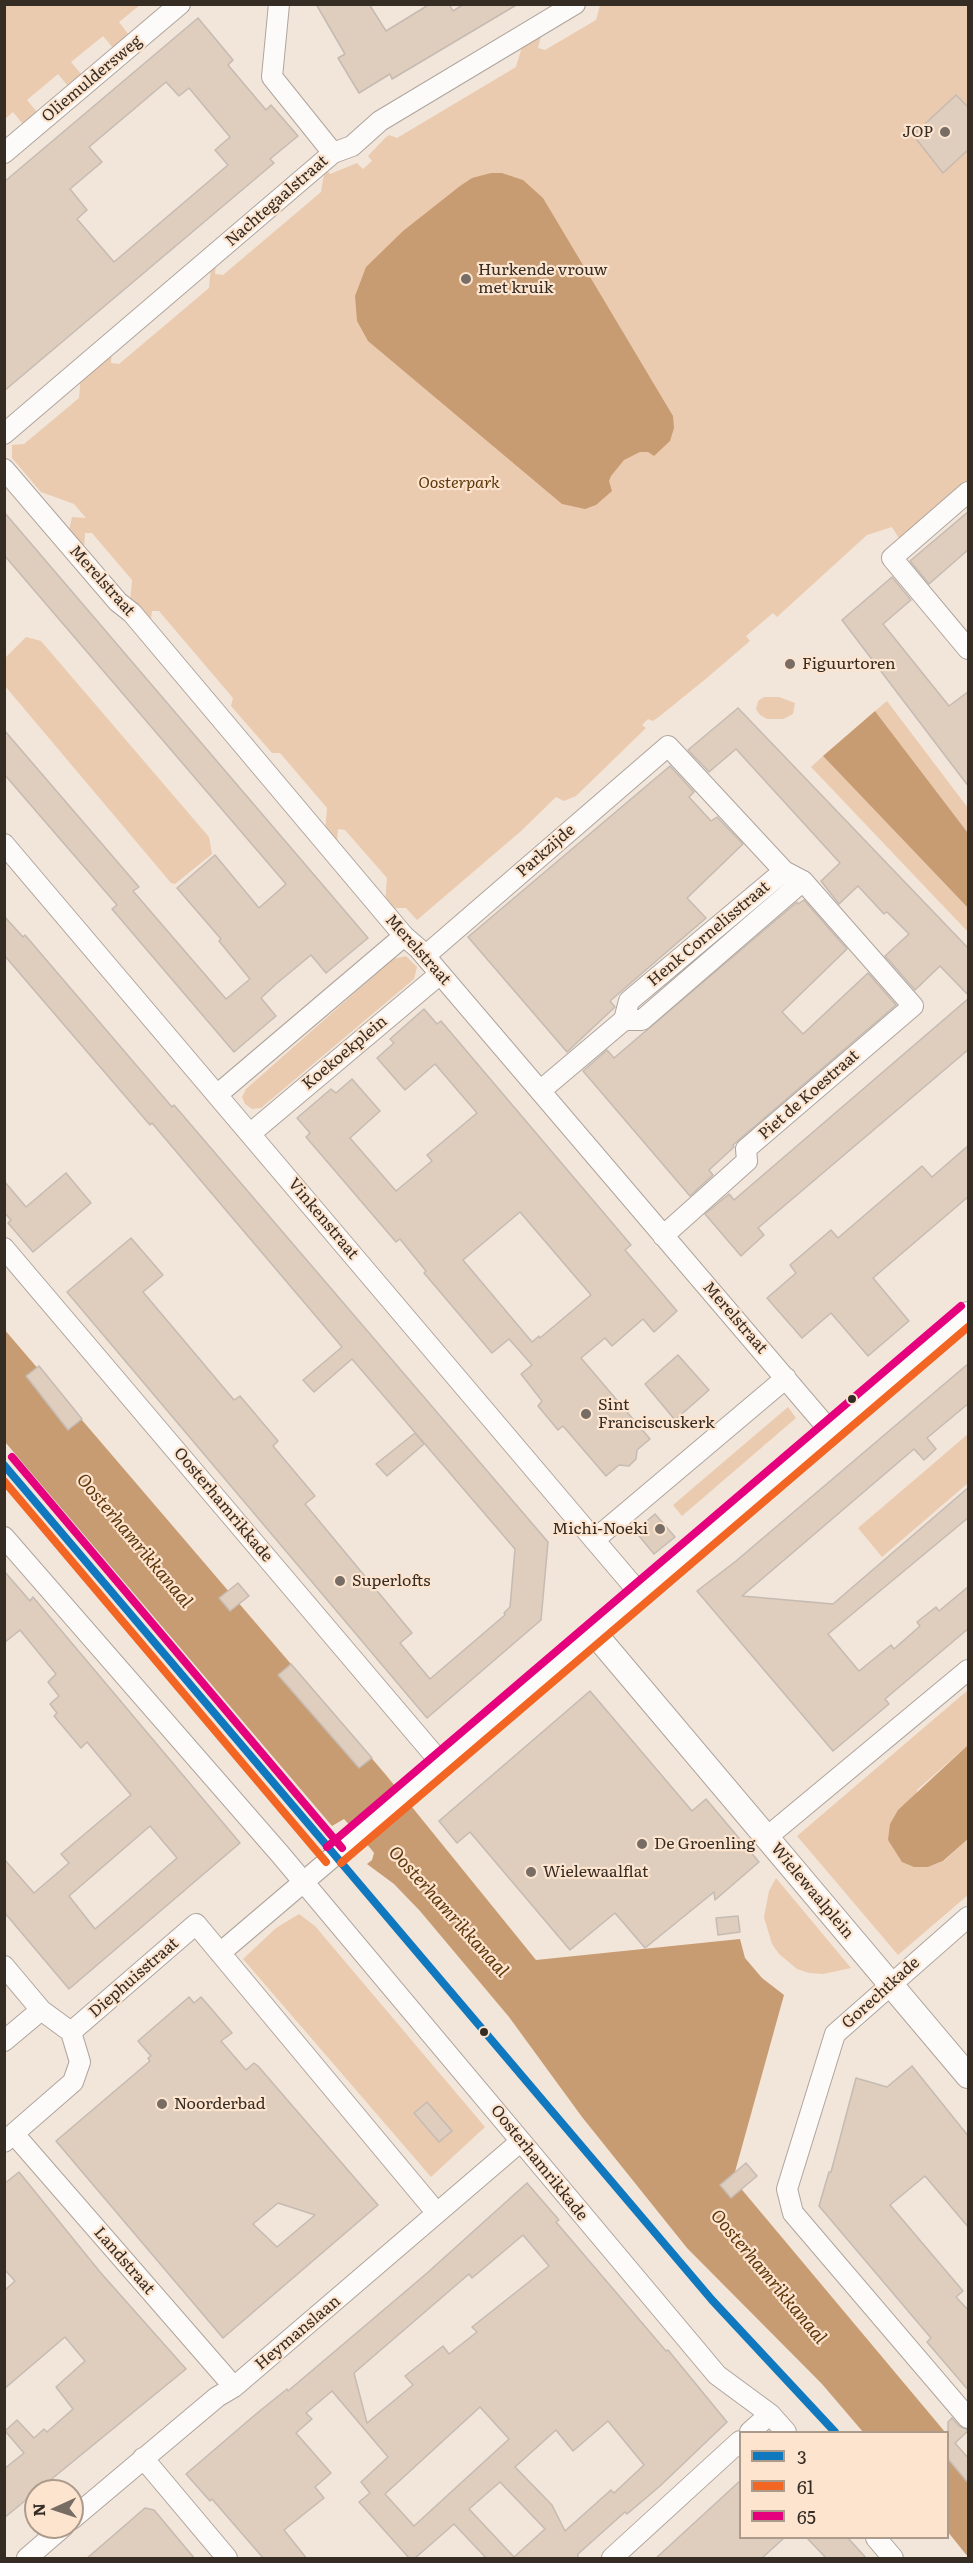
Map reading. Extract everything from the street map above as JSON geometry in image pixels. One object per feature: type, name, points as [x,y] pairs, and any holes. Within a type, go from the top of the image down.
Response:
[{"type":"street","name":"Oliemuldersweg","points":[[4,153],[180,4]]},
{"type":"street","points":[[279,4],[272,77],[333,153]]},
{"type":"street","name":"Nachtegaalstraat","points":[[4,434],[333,153],[352,146],[380,122],[575,4]]},
{"type":"street","name":"Merelstraat","points":[[4,470],[245,745],[404,936],[425,956],[831,1432]]},
{"type":"street","points":[[969,492],[892,558],[969,649]]},
{"type":"street","name":"Henk Cornelisstraat","points":[[540,1091],[624,1020],[629,1001],[784,871],[668,746]]},
{"type":"street","name":"Parkzijde","points":[[425,956],[668,746]]},
{"type":"street","name":"Vinkenstraat","points":[[4,844],[641,1595]]},
{"type":"street","points":[[784,871],[803,881]]},
{"type":"street","name":"Henk Cornelisstraat","points":[[624,1020],[642,1020],[803,881]]},
{"type":"street","name":"Piet de Koestraat","points":[[663,1236],[747,1161],[746,1149],[913,1006],[803,881]]},
{"type":"street","points":[[218,1094],[404,936]]},
{"type":"street","name":"Koekoekplein","points":[[251,1133],[440,974]]},
{"type":"street","name":"Oosterhamrikkade","points":[[4,1248],[441,1763]]},
{"type":"street","points":[[436,2212],[220,1953],[969,1314]]},
{"type":"street","points":[[594,1540],[786,1378]]},
{"type":"street","name":"Oosterhamrikkade","points":[[4,1537],[302,1882],[717,2375],[770,2414],[784,2431]]},
{"type":"street","name":"Wielewaalplein","points":[[595,1634],[969,2076]]},
{"type":"street","points":[[767,1837],[969,1670]]},
{"type":"street","name":"Gorechtkade","points":[[969,1917],[890,1983],[835,2034],[787,2189],[793,2213],[969,2418]]},
{"type":"street","name":"Diephuisstraat","points":[[71,2032],[196,1924],[220,1953]]},
{"type":"street","points":[[4,1966],[41,2010],[71,2032],[80,2062],[73,2082],[9,2138]]},
{"type":"street","points":[[4,2041],[41,2010]]},
{"type":"street","name":"Landstraat","points":[[9,2138],[234,2387]]},
{"type":"street","name":"Heymanslaan","points":[[84,2509],[217,2397],[234,2387],[424,2227],[436,2212],[520,2142]]},
{"type":"street","points":[[752,2431],[770,2414]]},
{"type":"street","points":[[612,2559],[739,2443]]},
{"type":"street","points":[[143,2458],[227,2559]]},
{"type":"street","points":[[27,2559],[50,2539]]},
{"type":"street","points":[[877,2539],[893,2559]]},
{"type":"green space","points":[[4,5],[140,5],[119,22],[129,35],[113,48],[103,36],[71,62],[82,75],[68,86],[58,74],[27,100],[37,112],[23,124],[13,112],[5,119]]},
{"type":"green space","name":"Oosterpark","points":[[600,5],[968,5],[968,480],[900,540],[892,527],[867,535],[777,617],[773,613],[746,636],[750,641],[708,677],[653,721],[648,719],[642,725],[646,728],[576,796],[564,801],[556,797],[520,832],[417,920],[406,908],[397,908],[391,912],[385,901],[387,878],[345,830],[338,829],[337,842],[325,831],[327,808],[280,753],[272,753],[231,706],[233,698],[159,611],[152,611],[150,626],[130,603],[132,580],[92,533],[85,533],[84,549],[68,535],[72,517],[86,518],[74,504],[41,492],[12,458],[12,445],[24,444],[79,398],[81,375],[112,348],[111,363],[119,364],[209,288],[211,267],[216,264],[215,274],[223,275],[321,192],[325,168],[330,174],[357,163],[363,169],[372,161],[368,156],[389,135],[397,138],[516,67],[522,47],[541,36],[538,48],[545,50],[596,20]]},
{"type":"green space","points":[[26,637],[41,641],[209,837],[212,854],[175,884],[171,883],[5,686],[5,658]]},
{"type":"green space","points":[[764,697],[779,697],[795,703],[793,714],[783,719],[767,719],[760,715],[756,709],[758,701]]},
{"type":"green space","points":[[887,701],[968,808],[968,833],[875,711]]},
{"type":"green space","points":[[823,756],[968,908],[968,932],[811,767]]},
{"type":"green space","points":[[406,956],[417,967],[414,979],[261,1108],[252,1109],[245,1104],[242,1097],[246,1089],[393,959]]},
{"type":"green space","points":[[788,1407],[796,1418],[682,1516],[673,1505]]},
{"type":"green space","points":[[968,1434],[968,1483],[882,1557],[858,1528]]},
{"type":"green space","points":[[968,1690],[968,1745],[917,1790],[914,1867],[928,1867],[944,1861],[968,1839],[968,1895],[898,1955],[797,1836]]},
{"type":"green space","points":[[776,1878],[851,1968],[823,1974],[809,1973],[797,1969],[779,1954],[772,1944],[764,1917],[769,1891]]},
{"type":"green space","points":[[299,1914],[315,1926],[485,2127],[431,2177],[243,1959],[276,1928]]},
{"type":"water","points":[[491,173],[502,173],[523,180],[543,198],[673,416],[674,428],[670,441],[654,456],[648,452],[640,452],[624,460],[609,481],[612,491],[596,505],[585,509],[562,504],[368,341],[357,321],[355,296],[366,267],[403,231],[460,186],[472,178]]},
{"type":"water","points":[[875,711],[968,833],[968,908],[823,756]]},
{"type":"water","name":"Oosterhamrikkanaal","points":[[4,1329],[386,1775],[536,1960],[740,1939],[745,1958],[762,1978],[784,1995],[733,2179],[944,2431],[862,2431],[822,2384],[687,2248],[582,2117],[509,2017],[420,1911],[394,1884],[367,1864],[372,1860],[374,1853],[371,1849],[344,1819],[332,1826],[5,1442]]},
{"type":"water","points":[[968,1745],[968,1839],[943,1861],[928,1867],[914,1867],[902,1862],[888,1840],[890,1824],[898,1810]]},
{"type":"water","points":[[949,2437],[968,2461],[968,2557],[949,2533]]},
{"type":"building","points":[[316,4],[369,4],[386,31],[430,4],[449,4],[453,11],[464,4],[518,4],[392,79],[390,74],[359,93],[338,58],[345,54]]},
{"type":"building","points":[[198,18],[233,60],[228,65],[266,110],[271,105],[298,136],[270,159],[274,163],[4,391],[4,182]],"holes":[[[166,82],[179,96],[189,88],[230,137],[215,150],[228,165],[114,262],[77,219],[87,210],[70,189],[102,162],[89,147]]]},
{"type":"building","points":[[956,95],[969,108],[969,149],[943,173],[913,135]]},
{"type":"building","points":[[969,511],[969,549],[929,584],[910,561]]},
{"type":"building","points":[[4,512],[368,938],[326,973],[311,955],[276,984],[261,998],[276,1016],[234,1052],[112,909],[117,905],[4,774],[4,730],[139,887],[133,891],[226,999],[250,979],[219,941],[221,939],[177,888],[215,855],[259,908],[286,884],[4,555]]},
{"type":"building","points":[[892,577],[911,600],[883,624],[949,706],[969,691],[969,787],[842,620]]},
{"type":"building","points":[[738,708],[969,949],[969,996],[940,966],[915,990],[885,956],[909,934],[887,912],[884,914],[858,886],[839,904],[821,881],[840,863],[736,749],[709,772],[688,750]]},
{"type":"building","points":[[670,766],[694,792],[689,797],[711,821],[717,817],[743,844],[687,898],[706,918],[610,1001],[615,1007],[567,1052],[468,937]]},
{"type":"building","points":[[804,900],[847,949],[782,1012],[803,1034],[868,973],[896,1005],[733,1145],[734,1147],[709,1170],[713,1175],[690,1196],[583,1071],[607,1050],[614,1058],[797,902],[798,904]]},
{"type":"building","points":[[4,916],[23,937],[25,935],[172,1107],[174,1105],[548,1542],[541,1620],[427,1718],[67,1292],[131,1238],[163,1275],[143,1292],[234,1400],[240,1396],[278,1441],[273,1446],[315,1496],[305,1504],[412,1633],[400,1643],[430,1679],[505,1615],[504,1613],[510,1607],[515,1549],[352,1359],[314,1392],[303,1380],[342,1347],[152,1123],[150,1125],[4,955]]},
{"type":"building","points":[[969,998],[969,1049],[758,1228],[764,1235],[741,1256],[705,1214],[729,1194],[734,1200]]},
{"type":"building","points":[[424,1009],[437,1024],[441,1021],[631,1245],[625,1250],[677,1311],[654,1332],[643,1319],[612,1346],[605,1338],[581,1358],[650,1439],[637,1450],[636,1459],[629,1466],[619,1465],[606,1476],[563,1426],[558,1430],[538,1406],[542,1401],[521,1374],[532,1365],[509,1339],[492,1353],[424,1273],[426,1271],[400,1239],[396,1242],[306,1137],[310,1133],[297,1118],[331,1089],[336,1093],[352,1079],[380,1111],[350,1138],[396,1191],[432,1161],[427,1155],[477,1113],[435,1064],[405,1090],[377,1058],[394,1043],[390,1039]],"holes":[[[520,1212],[591,1295],[540,1338],[539,1336],[532,1342],[463,1260]]]},
{"type":"building","points":[[969,1145],[969,1196],[873,1278],[909,1321],[868,1356],[831,1313],[802,1338],[767,1298],[796,1273],[790,1265],[831,1230],[838,1238],[922,1166],[932,1177]]},
{"type":"building","points":[[66,1173],[91,1203],[33,1252],[8,1223],[11,1220],[4,1212],[4,1181],[26,1207]]},
{"type":"building","points":[[678,1355],[709,1390],[675,1420],[645,1384]]},
{"type":"building","points":[[969,1363],[969,1403],[927,1438],[936,1449],[924,1460],[914,1449],[742,1596],[833,1604],[969,1487],[969,1517],[828,1634],[859,1671],[891,1645],[894,1649],[920,1626],[917,1622],[936,1607],[939,1611],[969,1586],[969,1628],[885,1699],[889,1704],[833,1751],[697,1591],[736,1561]]},
{"type":"building","points":[[39,1366],[82,1419],[68,1430],[26,1376]]},
{"type":"building","points":[[415,1433],[424,1444],[387,1476],[376,1464]]},
{"type":"building","points":[[655,1514],[675,1537],[654,1554],[635,1531]]},
{"type":"building","points":[[4,1571],[30,1601],[33,1597],[240,1843],[69,1989],[4,1912],[4,1859],[34,1893],[69,1863],[61,1854],[131,1795],[87,1742],[81,1748],[54,1716],[57,1713],[50,1704],[59,1696],[48,1682],[56,1674],[20,1630],[4,1643]],"holes":[[[150,1826],[177,1858],[95,1929],[69,1896]]]},
{"type":"building","points":[[238,1583],[249,1596],[230,1611],[219,1598]]},
{"type":"building","points":[[291,1664],[372,1758],[359,1768],[278,1675]]},
{"type":"building","points":[[590,1691],[692,1811],[706,1799],[759,1862],[715,1900],[714,1892],[645,1948],[615,1913],[570,1950],[470,1832],[457,1843],[439,1821]]},
{"type":"building","points":[[738,1916],[740,1932],[718,1935],[716,1918]]},
{"type":"building","points":[[189,1997],[194,2003],[201,1997],[232,2033],[221,2041],[246,2070],[254,2063],[258,2066],[378,2205],[223,2338],[56,2141],[150,2061],[148,2058],[151,2056],[138,2041]],"holes":[[[278,2203],[315,2215],[277,2247],[253,2224]]]},
{"type":"building","points":[[912,2066],[969,2137],[969,2228],[925,2176],[890,2205],[963,2291],[956,2297],[969,2311],[969,2391],[927,2342],[931,2338],[819,2206],[829,2172],[831,2172],[856,2078],[887,2087]]},
{"type":"building","points":[[427,2102],[452,2131],[439,2142],[414,2113]]},
{"type":"building","points":[[746,2163],[757,2176],[731,2198],[720,2185]]},
{"type":"building","points":[[19,2172],[100,2272],[186,2369],[52,2479],[24,2479],[24,2502],[4,2518],[4,2469],[24,2453],[5,2431],[17,2420],[34,2438],[44,2429],[47,2432],[73,2409],[56,2387],[85,2361],[65,2337],[4,2389],[4,2291],[15,2281],[4,2269],[4,2184]]},
{"type":"building","points":[[527,2183],[559,2220],[556,2222],[666,2351],[668,2350],[727,2422],[660,2486],[627,2514],[625,2512],[578,2554],[578,2559],[487,2559],[454,2524],[414,2559],[410,2559],[359,2502],[370,2493],[361,2482],[388,2457],[332,2391],[306,2413],[312,2419],[296,2433],[331,2473],[315,2487],[324,2498],[284,2530],[307,2559],[264,2559],[212,2499],[210,2501],[186,2474],[426,2274]],"holes":[[[523,2235],[549,2266],[472,2327],[477,2332],[449,2354],[443,2346],[405,2376],[413,2385],[367,2423],[354,2373],[469,2274],[472,2278]],[[480,2407],[509,2439],[414,2526],[385,2494]],[[608,2421],[644,2465],[614,2493],[611,2490],[565,2531],[552,2505],[515,2467],[556,2430],[573,2451]],[[500,2482],[545,2529],[514,2557],[469,2509]]]},
{"type":"building","points":[[952,2418],[959,2426],[969,2430],[955,2443],[969,2459],[969,2484],[949,2460],[948,2422]]},
{"type":"building","points":[[739,2482],[739,2539],[783,2539],[761,2559],[655,2559]]},
{"type":"building","points":[[145,2508],[154,2510],[195,2559],[86,2559]]},
{"type":"building","points":[[808,2539],[849,2539],[867,2559],[827,2559]]},
{"type":"transit line","name":"65","points":[[327,1847],[961,1306]]},
{"type":"transit line","name":"61","points":[[341,1863],[968,1327]]},
{"type":"transit line","name":"65","points":[[12,1457],[342,1848]]},
{"type":"transit line","name":"3","points":[[4,1465],[712,2300],[834,2431]]},
{"type":"transit line","name":"61","points":[[4,1481],[326,1862]]},
{"type":"place","name":"JOP","points":[[945,132]]},
{"type":"place","name":"Hurkende vrouw met kruik","points":[[466,279]]},
{"type":"place","name":"Figuurtoren","points":[[790,664]]},
{"type":"place","name":"Sint Franciscuskerk","points":[[586,1414]]},
{"type":"place","name":"Michi-Noeki","points":[[660,1529]]},
{"type":"place","name":"Superlofts","points":[[340,1581]]},
{"type":"place","name":"De Groenling","points":[[642,1844]]},
{"type":"place","name":"Wielewaalflat","points":[[531,1872]]},
{"type":"place","name":"Noorderbad","points":[[162,2104]]}]
